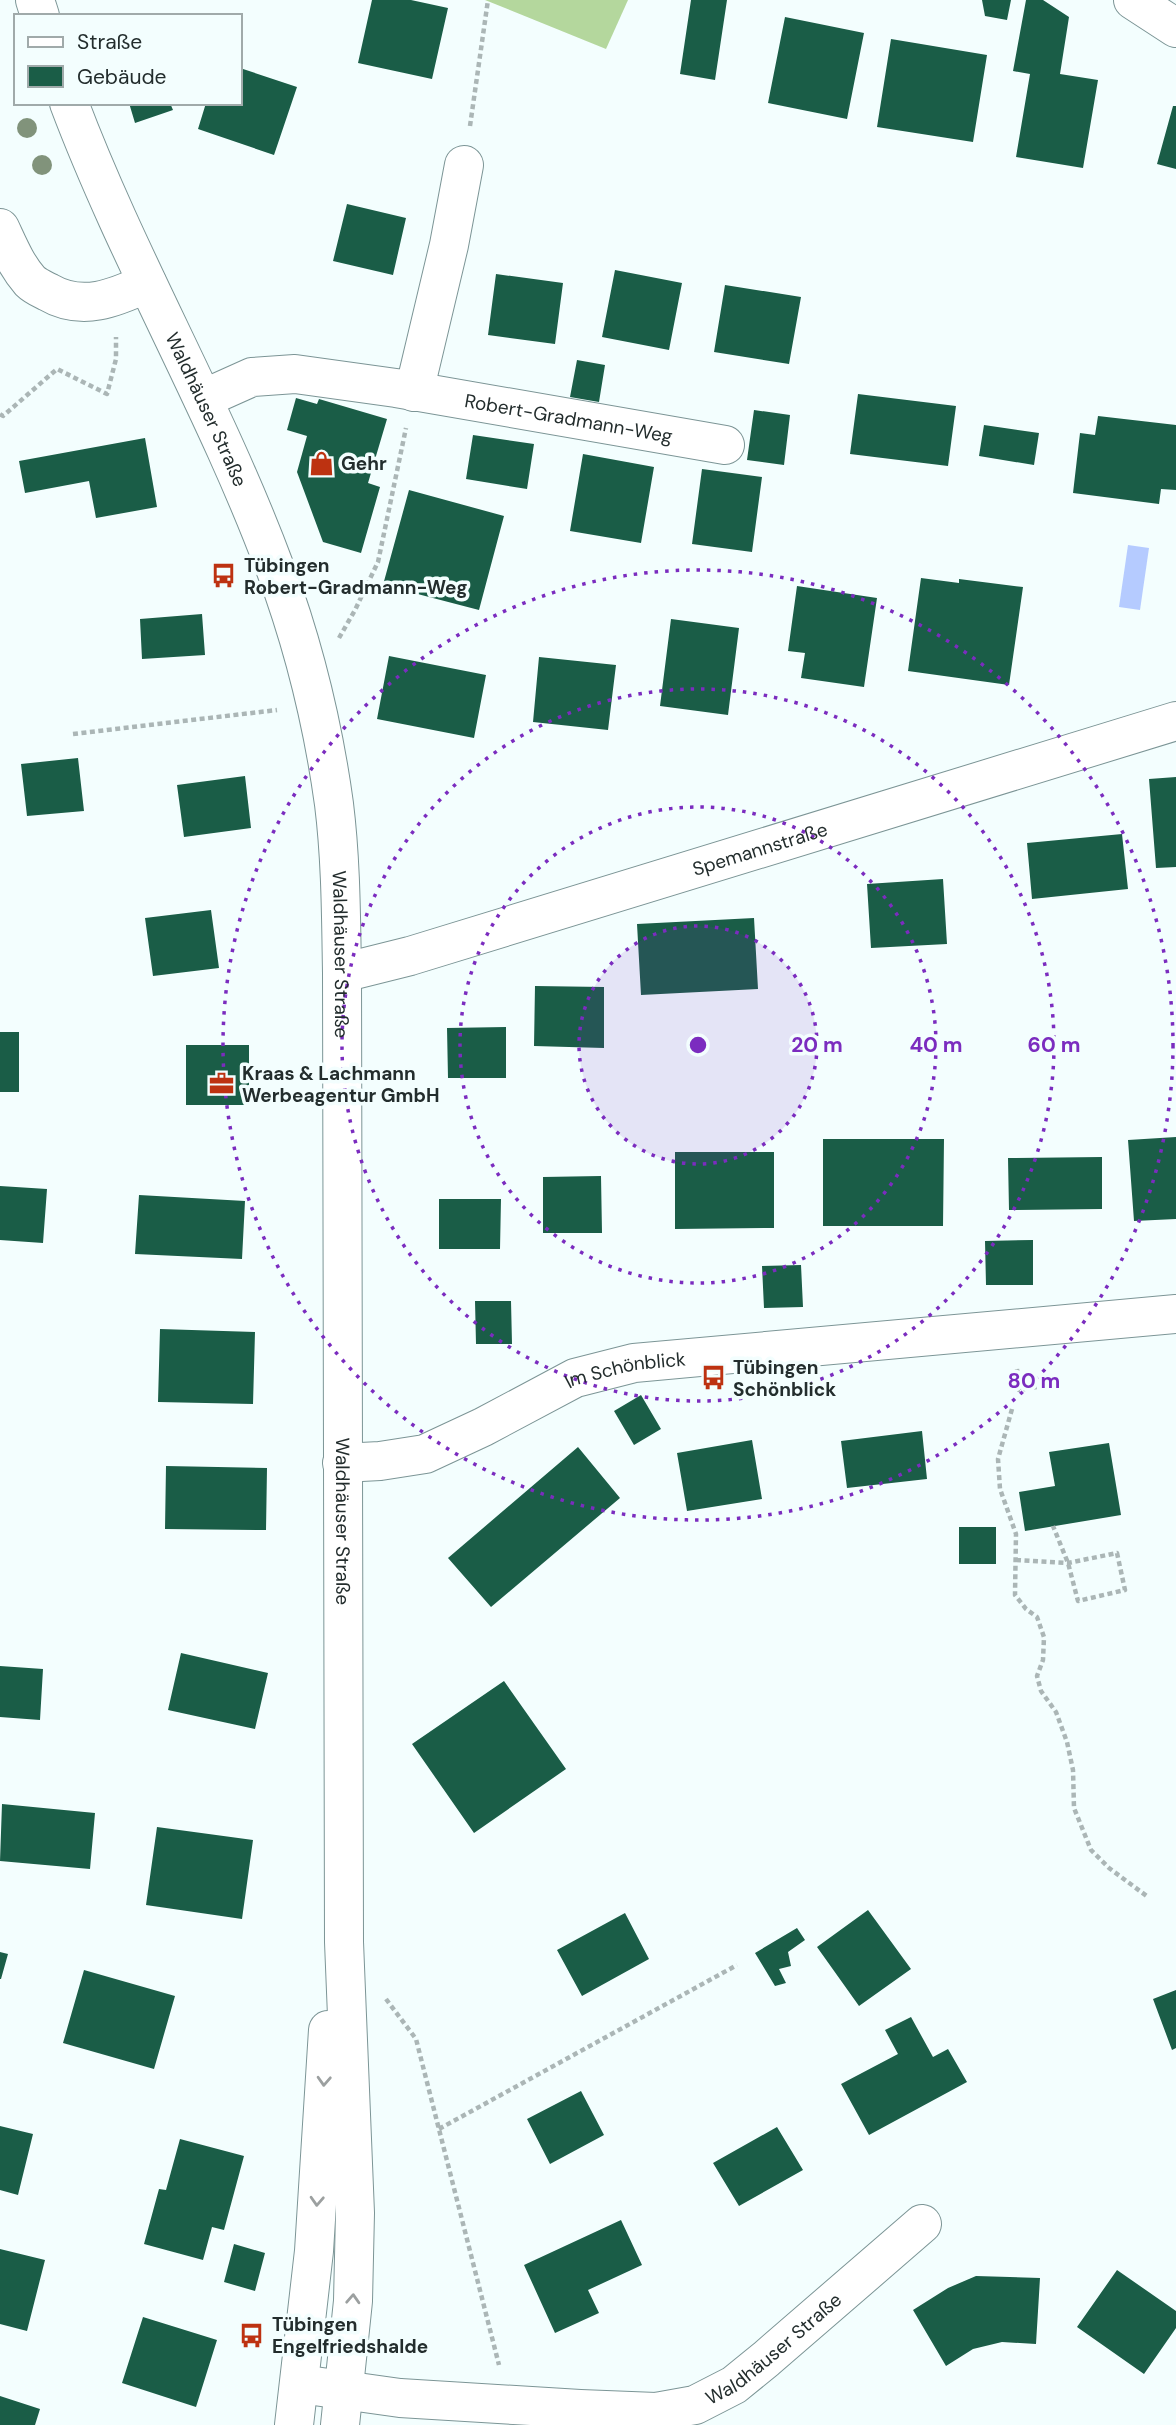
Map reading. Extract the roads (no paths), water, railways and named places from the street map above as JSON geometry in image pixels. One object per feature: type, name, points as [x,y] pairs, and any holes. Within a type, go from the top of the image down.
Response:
[{"type":"street","points":[[1133,0],[1176,28]]},
{"type":"street","name":"Waldhäuser Straße","points":[[70,105],[103,187],[132,290],[202,399],[241,482],[276,569],[313,692],[336,830],[341,889],[342,973],[344,1941],[355,2213],[353,2301],[343,2408]]},
{"type":"street","points":[[414,392],[449,245],[464,165]]},
{"type":"street","points":[[0,228],[14,259],[32,283],[55,297],[88,304],[132,290]]},
{"type":"street","name":"Robert-Gradmann-Weg","points":[[202,399],[252,377],[295,374],[725,445]]},
{"type":"street","name":"Spemannstraße","points":[[342,973],[410,956],[1176,721]]},
{"type":"street","name":"Im Schönblick","points":[[342,1464],[425,1454],[483,1427],[575,1378],[634,1363],[1176,1314]]},
{"type":"street","name":"Waldhäuser Straße","points":[[294,2425],[314,2251],[326,2038],[344,1941]]},
{"type":"street","name":"Waldhäuser Straße","points":[[300,2384],[343,2408],[413,2399],[656,2413],[695,2405],[734,2385],[766,2360],[922,2224]]},
{"type":"water","points":[[1128,545],[1149,548],[1140,610],[1119,607]]},
{"type":"place","name":"Gehr","points":[[321,463]]},
{"type":"place","name":"Tübingen Robert-Gradmann-Weg","points":[[224,576]]},
{"type":"place","name":"Kraas & Lachmann Werbeagentur GmbH","points":[[222,1084]]},
{"type":"place","name":"Tübingen Schönblick","points":[[713,1378]]},
{"type":"place","name":"Tübingen Engelfriedshalde","points":[[252,2335]]}]
